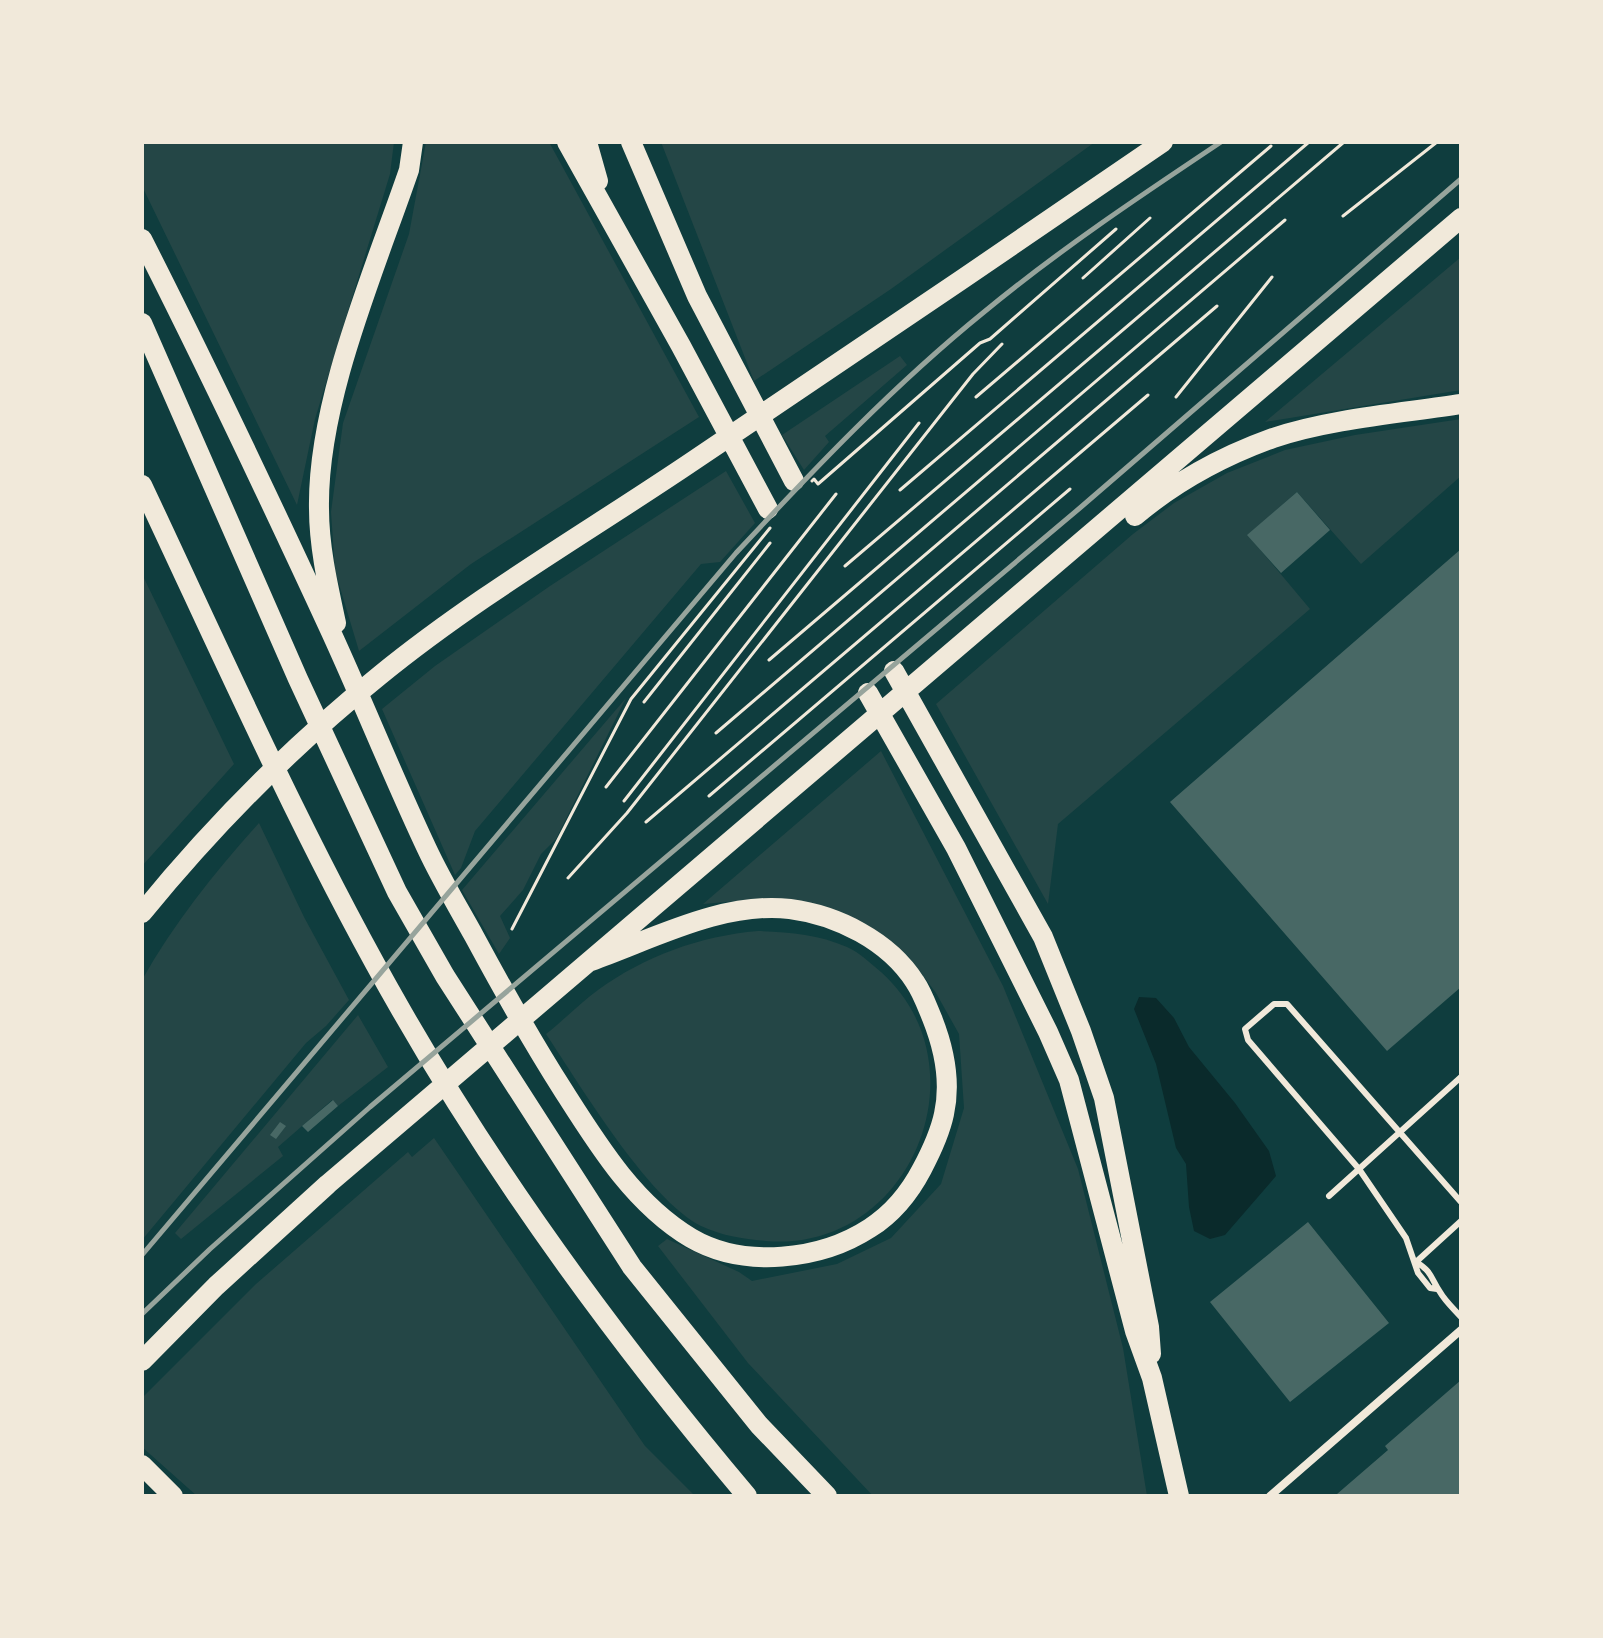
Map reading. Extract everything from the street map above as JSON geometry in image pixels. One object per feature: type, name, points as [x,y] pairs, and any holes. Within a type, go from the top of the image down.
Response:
[{"type":"highway","points":[[342,655],[325,567],[319,509],[323,447],[344,359],[409,170],[413,142]]},
{"type":"highway","points":[[567,142],[681,346],[771,517]]},
{"type":"highway","points":[[587,142],[611,223]]},
{"type":"highway","points":[[631,142],[697,296],[799,486]]},
{"type":"highway","points":[[142,913],[219,823],[311,734],[380,674],[470,609],[1163,142]]},
{"type":"highway","points":[[142,1361],[265,1240],[1461,218]]},
{"type":"highway","points":[[142,239],[233,420],[429,853],[529,1037],[603,1152],[636,1194],[689,1237],[718,1250],[755,1257],[833,1248],[874,1226],[910,1191],[932,1151],[945,1112],[947,1078],[941,1040],[915,981],[873,940],[820,915],[758,908],[684,927],[591,961]]},
{"type":"highway","points":[[142,323],[298,679],[404,904],[445,976],[632,1267],[759,1425],[827,1496]]},
{"type":"highway","points":[[969,640],[1029,606],[1151,502],[1198,471],[1275,438],[1340,423],[1461,404]]},
{"type":"highway","points":[[142,485],[320,860],[401,1011],[479,1138],[592,1303],[747,1496]]},
{"type":"highway","points":[[894,671],[1043,937],[1081,1031],[1104,1098],[1128,1211],[1149,1327],[1152,1378]]},
{"type":"highway","points":[[868,693],[956,848],[1069,1080],[1135,1331],[1152,1378],[1179,1496]]},
{"type":"highway","points":[[142,927],[177,870]]},
{"type":"highway","points":[[142,1465],[173,1496]]},
{"type":"street","points":[[1270,1496],[1461,1330]]},
{"type":"lane","points":[[1461,1202],[1287,1004],[1274,1004],[1245,1029],[1248,1040],[1359,1169],[1406,1238],[1416,1262],[1437,1281],[1437,1289],[1461,1317]]},
{"type":"lane","points":[[1329,1196],[1461,1077]]},
{"type":"lane","points":[[1416,1262],[1461,1221]]},
{"type":"path","points":[[900,490],[1309,142]]},
{"type":"path","points":[[845,566],[1344,142]]},
{"type":"path","points":[[1343,216],[1437,142]]},
{"type":"path","points":[[976,397],[1271,146]]},
{"type":"path","points":[[1083,278],[1150,218]]},
{"type":"path","points":[[769,660],[1285,220]]},
{"type":"path","points":[[799,486],[814,479],[818,484],[1116,229]]},
{"type":"path","points":[[1176,397],[1272,277]]},
{"type":"path","points":[[716,733],[1217,306]]},
{"type":"path","points":[[568,878],[627,813],[973,374],[1002,344]]},
{"type":"path","points":[[646,822],[1148,395]]},
{"type":"path","points":[[624,801],[919,423]]},
{"type":"path","points":[[709,796],[1070,489]]},
{"type":"path","points":[[606,787],[836,494]]},
{"type":"path","points":[[512,929],[631,699],[771,517]]},
{"type":"path","points":[[644,702],[770,543]]},
{"type":"shaded area","points":[[142,142],[394,142],[390,174],[315,419],[297,505],[142,186]]},
{"type":"shaded area","points":[[426,142],[549,142],[699,417],[471,564],[359,651],[335,571],[331,512],[343,423],[409,234]]},
{"type":"shaded area","points":[[661,142],[1095,142],[891,289],[754,381]]},
{"type":"shaded area","points":[[1461,257],[1461,390],[1265,422]]},
{"type":"shaded area","points":[[900,356],[907,365],[825,436],[829,442],[804,470],[782,435]]},
{"type":"shaded area","points":[[1461,419],[1461,476],[1361,564],[1297,492],[1248,535],[1310,609],[1058,824],[1048,904],[936,704],[1133,534],[1174,503],[1227,473],[1285,450],[1355,435]]},
{"type":"shaded area","points":[[726,471],[755,523],[720,562],[701,564],[475,831],[461,868],[455,875],[382,709],[435,666],[550,586]]},
{"type":"shaded area","points":[[142,574],[234,764],[142,866]]},
{"type":"shaded area","points":[[626,698],[556,839],[541,854],[523,890],[500,916],[510,938],[499,954],[462,890]]},
{"type":"shaded area","points":[[881,751],[1003,986],[1078,1169],[1123,1348],[1147,1496],[873,1496],[748,1363],[658,1246],[667,1239],[752,1281],[837,1264],[891,1238],[941,1184],[964,1108],[959,1034],[936,993],[909,957],[869,926],[818,905],[788,900],[703,904]]},
{"type":"shaded area","points":[[259,823],[304,917],[349,1000],[306,1043],[142,1240],[142,980],[196,898]]},
{"type":"shaded area","points":[[758,931],[814,936],[860,955],[881,972],[912,1011],[928,1056],[929,1102],[917,1147],[894,1186],[860,1217],[817,1237],[766,1241],[741,1238],[701,1226],[681,1212],[659,1192],[616,1139],[546,1034],[598,990],[635,967],[694,943]]},
{"type":"shaded area","points":[[1139,997],[1156,998],[1174,1018],[1189,1047],[1269,1151],[1276,1176],[1225,1235],[1210,1239],[1194,1231],[1186,1164],[1176,1148],[1156,1064],[1134,1009]]},
{"type":"shaded area","points":[[358,1015],[388,1067],[338,1106],[332,1100],[278,1147],[283,1156],[181,1239],[175,1233]]},
{"type":"shaded area","points":[[434,1138],[645,1446],[695,1496],[197,1496],[142,1447],[142,1398],[256,1284],[408,1152],[412,1157]]},
{"type":"building","points":[[1297,492],[1330,530],[1281,573],[1247,535]]},
{"type":"building","points":[[1461,549],[1461,987],[1387,1051],[1170,802]]},
{"type":"building","points":[[333,1100],[338,1106],[308,1132],[302,1126]]},
{"type":"building","points":[[280,1122],[286,1126],[276,1139],[270,1135]]},
{"type":"building","points":[[1308,1222],[1389,1323],[1290,1402],[1210,1302]]},
{"type":"building","points":[[1461,1380],[1461,1496],[1338,1496],[1388,1450],[1385,1446]]},
{"type":"railway","points":[[142,1255],[736,553],[825,459],[918,368],[1012,289],[1100,224],[1221,142]]},
{"type":"railway","points":[[142,1314],[210,1249],[370,1107],[1081,507],[1461,179]]}]
